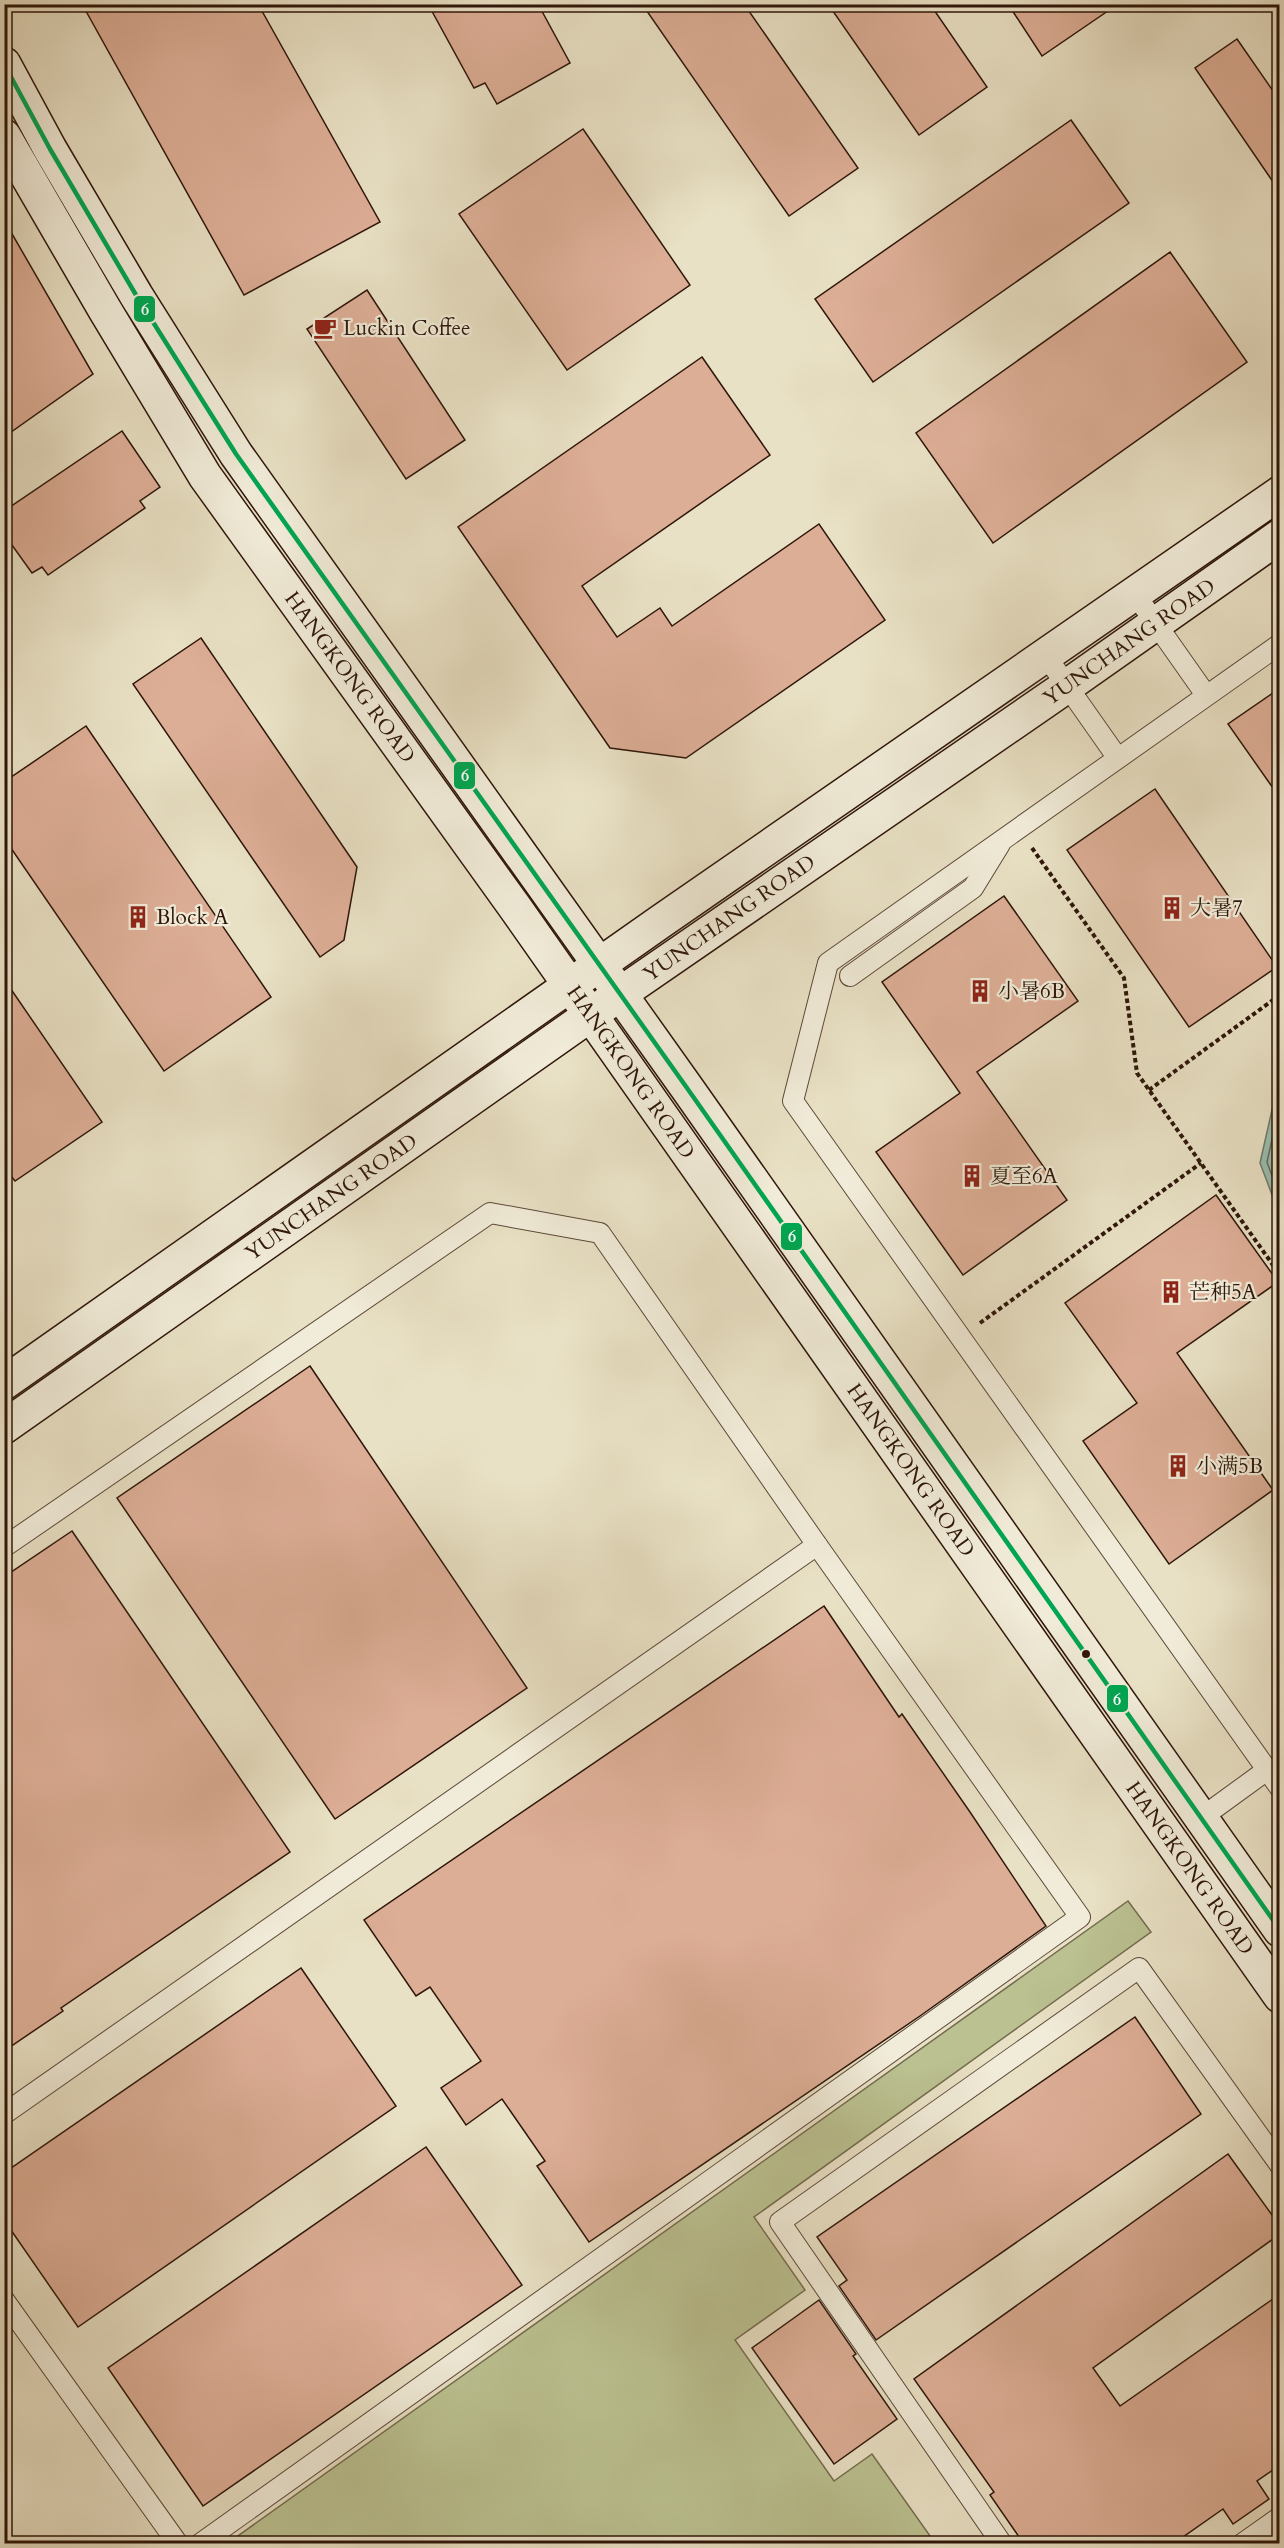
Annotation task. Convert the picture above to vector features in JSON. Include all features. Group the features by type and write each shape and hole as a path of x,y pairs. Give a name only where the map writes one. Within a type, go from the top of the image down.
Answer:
{"street":[{"name":"HANGKONG ROAD","path":"4,64 50,149 136,295 236,454 1201,1818 1277,1922"},
{"name":"HANGKONG ROAD","path":"4,136 205,476 570,985 1280,1996"},
{"name":"YUNCHANG ROAD","path":"4,1383 570,985 1280,493"},
{"name":"YUNCHANG ROAD","path":"4,1427 620,994 1280,536"}],"lane":[{"path":"1135,594 1206,695"},
{"path":"1280,644 828,963 793,1101 1280,1788"},
{"path":"1046,656 1117,757"},
{"path":"850,976 973,888 1011,832"},
{"path":"4,1547 490,1213 600,1233 1080,1917 200,2544"},
{"path":"4,2114 817,1545"},
{"path":"1201,1818 1267,1770"},
{"path":"1002,2544 780,2222 1139,1968 1280,2165"},
{"path":"4,2300 178,2544"},
{"path":"1242,2544 1280,2517"}],"path":[{"path":"1011,832 1124,978 1137,1072 1280,1275"},
{"path":"1149,1090 1280,995"},
{"path":"961,1337 1201,1163"}],"shaded area":[{"path":"1128,1901 1151,1932 754,2217 805,2290 735,2340 834,2481 872,2454 935,2543 228,2543"}],"water":[{"path":"1279,1079 1279,1213 1260,1163"}],"building":[{"path":"82,4 258,4 380,222 244,295"},
{"path":"428,4 538,4 570,63 497,104 485,83 474,88"},
{"path":"642,4 744,4 858,168 789,216"},
{"path":"828,4 930,4 987,87 919,135"},
{"path":"1008,4 1118,4 1042,56"},
{"path":"1237,39 1280,101 1280,192 1195,68"},
{"path":"1071,120 1129,203 873,382 815,299"},
{"path":"583,129 690,285 567,370 459,214"},
{"path":"4,220 93,374 4,437"},
{"path":"1170,252 1247,362 993,543 916,433"},
{"path":"367,290 465,440 406,479 307,329"},
{"path":"702,357 770,455 582,586 617,637 660,608 672,626 819,524 885,620 686,758 610,748 458,527"},
{"path":"122,431 160,487 140,501 145,508 48,575 42,567 32,573 4,534 4,511"},
{"path":"201,638 357,867 344,940 320,957 133,684"},
{"path":"1280,688 1280,798 1228,724"},
{"name":"Block A","path":"86,726 271,997 164,1071 4,838 4,782"},
{"name":"大暑7","path":"1155,789 1277,967 1189,1027 1067,850"},
{"path":"1004,896 1078,1001 977,1072 1067,1200 963,1275 876,1152 960,1093 882,982"},
{"path":"4,979 102,1122 15,1181 4,1167"},
{"path":"1216,1195 1278,1282 1177,1353 1273,1490 1169,1564 1083,1441 1137,1403 1065,1303"},
{"path":"310,1366 527,1688 335,1819 117,1498"},
{"path":"72,1531 290,1852 61,2008 63,2011 4,2051 4,1577"},
{"path":"824,1606 899,1717 902,1714 970,1812 1046,1926 920,2016 589,2242 537,2166 545,2161 502,2099 466,2125 441,2088 481,2061 430,1987 416,1996 364,1920"},
{"path":"301,1968 396,2106 78,2327 4,2220 4,2173"},
{"path":"1135,2017 1201,2114 876,2340 839,2286 847,2280 817,2237"},
{"path":"426,2147 522,2285 203,2506 108,2368"},
{"path":"1228,2154 1280,2226 1280,2234 1093,2368 1120,2406 1280,2294 1280,2465 1257,2481 1269,2499 1233,2524 1223,2509 1173,2544 1024,2544 990,2495 994,2492 914,2379"},
{"path":"819,2300 856,2354 853,2356 897,2419 834,2464 752,2348"}],"transit line":[{"name":"6","path":"4,64 50,149 136,295 236,454 687,1088 1280,1930"}],"place":[{"name":"Luckin Coffee","path":"325,328"},
{"name":"大暑7","path":"1172,908"},
{"name":"Block A","path":"138,917"},
{"name":"小暑6B","path":"980,991"},
{"name":"夏至6A","path":"972,1176"},
{"name":"芒种5A","path":"1171,1292"},
{"name":"小满5B","path":"1178,1466"}]}
